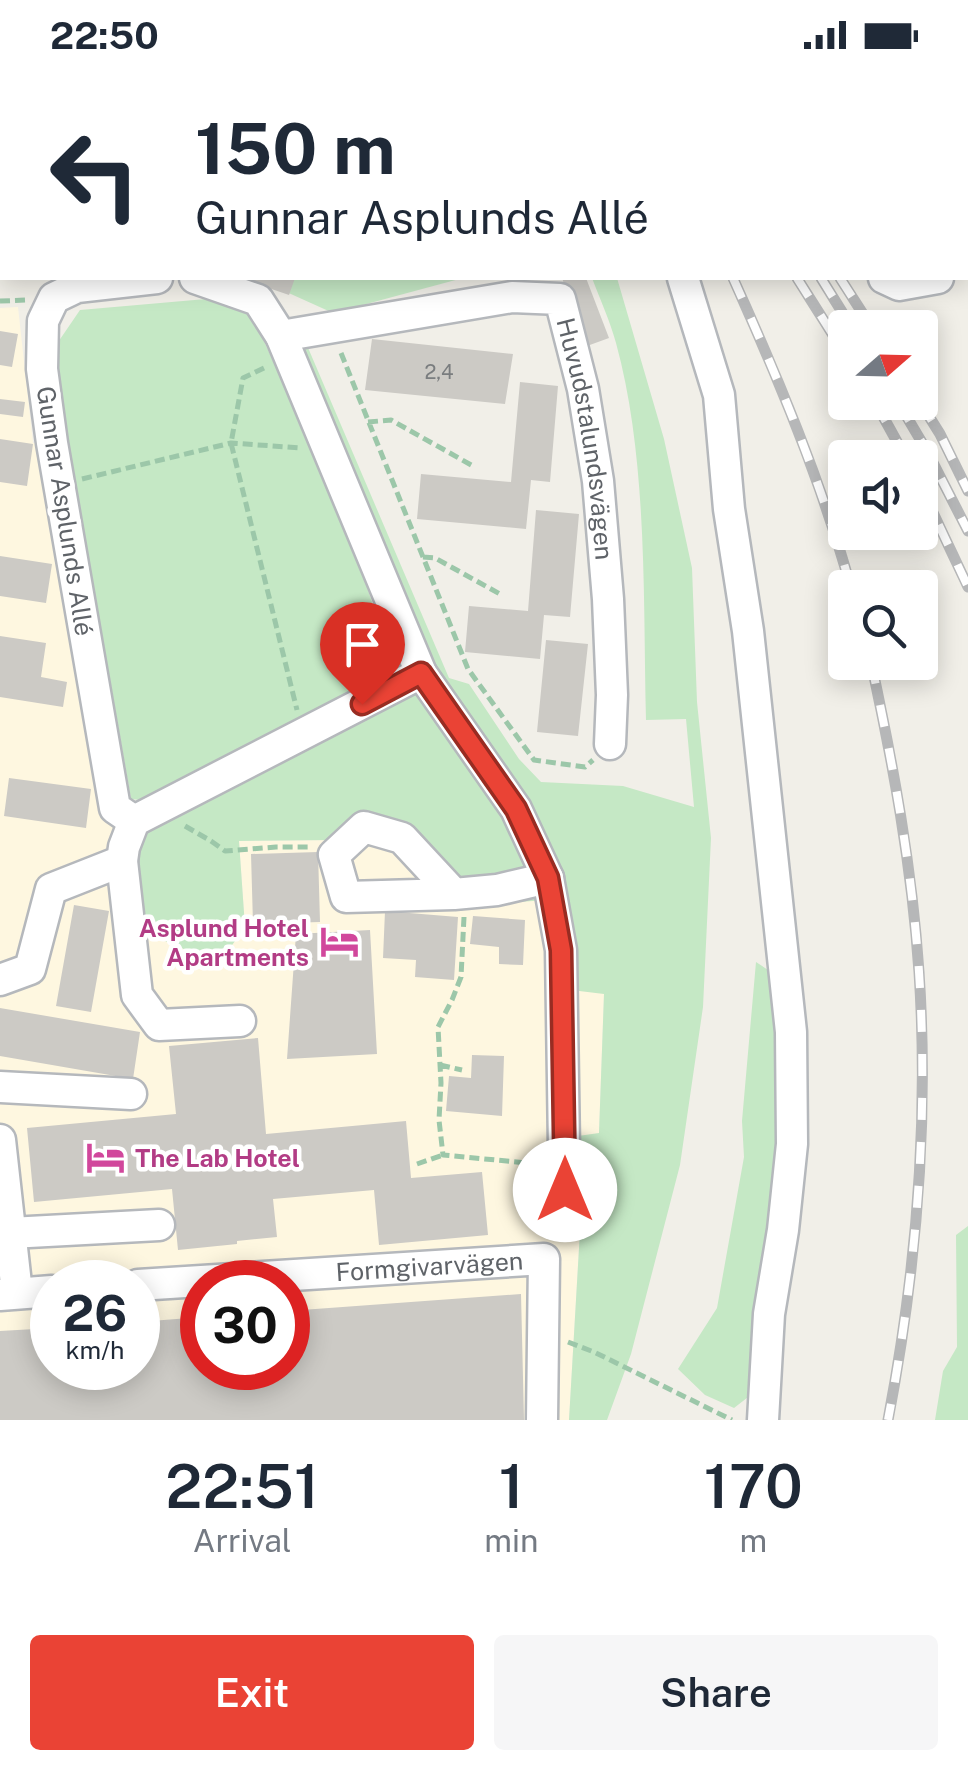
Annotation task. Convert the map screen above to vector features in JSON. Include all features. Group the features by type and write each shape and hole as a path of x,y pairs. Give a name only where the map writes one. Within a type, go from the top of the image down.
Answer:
{"street":[{"name":"Gunnar Asplunds Allé","path":"140,280 77,287 54,298 43,321 42,369 115,808 145,815"},
{"path":"200,280 258,300 286,348 421,673 516,809 548,878 561,950 565,1214"},
{"path":"684,280 719,395 791,1032 792,1144 784,1230 769,1314 764,1420"},
{"path":"888,280 899,285 927,280"},
{"name":"Huvudstalundsvägen","path":"286,348 331,327 512,296 560,298 583,389 598,481 609,618 610,744"},
{"path":"240,1021 160,1025 137,995 122,862 124,847 145,815 421,673"},
{"path":"0,980 30,970 51,890 122,862"},
{"path":"459,902 548,878"},
{"path":"0,1087 132,1094"},
{"path":"0,1140 10,1233 8,1294"},
{"path":"10,1233 159,1225"},
{"name":"Formgivarvägen","path":"160,1285 544,1259 542,1420"}],"path":[{"path":"331,327 468,669 534,760 585,766 610,744"},
{"path":"286,348 244,378 231,443 303,735"},
{"path":"368,422 391,420 473,466"},
{"path":"59,484 231,443 329,450"},
{"path":"423,556 435,558 500,594"},
{"path":"145,815 212,840 225,851 276,847"},
{"path":"443,1156 438,1027 461,976 459,902"},
{"path":"440,1065 462,1070"},
{"path":"417,1164 443,1156 565,1167"},
{"path":"565,1341 732,1420"}],"shaded area":[{"path":"18,307 33,443 68,441 130,799 147,829 245,927 239,841 335,840 348,826 561,899 571,989 604,993 599,1134 578,1136 580,1231 569,1420 0,1420 0,308"}],"green space":[{"path":"280,280 456,280 333,313 282,290"},
{"path":"593,280 618,280 664,439 692,568 697,702 711,838 703,1007 680,1165 631,1354 607,1420 569,1420 580,1231 578,1136 599,1133 604,994 571,990 561,899 475,905 406,830 335,840 239,841 245,927 230,948 207,959 165,941 142,914 125,873 147,829 435,683 294,349 306,343 449,678 469,684 519,759 541,782 623,786 694,807 686,719 646,720 639,482 626,388 608,318"},
{"path":"206,299 251,312 343,517 396,672 152,801 131,799 52,351 80,310"},
{"path":"756,962 777,976 782,1104 752,1394 734,1408 705,1395 678,1369 717,1308 744,1157 742,1121"},
{"path":"968,1226 968,1420 935,1420 943,1371 957,1347 956,1235"}],"building":[{"path":"245,280 294,280 289,295"},
{"path":"563,280 587,280 609,338 587,346"},
{"path":"0,331 18,334 12,367 0,365"},
{"path":"372,339 513,354 505,404 365,390"},
{"path":"520,382 558,386 550,482 531,480 526,529 417,519 421,474 511,482"},
{"path":"0,399 25,402 23,417 0,414"},
{"path":"0,439 33,444 27,486 0,482"},
{"path":"536,510 579,514 570,617 544,615 540,659 465,652 469,606 528,611"},
{"path":"0,556 52,564 46,603 0,596"},
{"path":"0,636 46,643 41,677 67,682 63,707 0,697"},
{"path":"546,640 588,644 578,736 537,732"},
{"path":"9,778 91,789 86,828 4,816"},
{"path":"318,852 320,922 253,924 251,854"},
{"path":"74,905 109,911 91,1012 56,1006"},
{"path":"385,911 458,917 454,980 415,977 416,960 383,958"},
{"path":"473,916 525,920 523,965 499,964 499,947 470,944"},
{"path":"370,930 377,1054 287,1059 296,934"},
{"path":"0,1008 140,1032 133,1079 0,1056"},
{"path":"258,1038 266,1134 406,1121 411,1178 482,1172 488,1235 379,1245 374,1190 273,1199 277,1237 178,1250 172,1189 34,1202 27,1128 176,1114 169,1046"},
{"path":"472,1055 504,1056 502,1116 446,1111 449,1076 471,1078"},
{"path":"521,1294 524,1420 0,1420 0,1331 30,1329 30,1390 160,1390 160,1320 180,1319 180,1390 310,1390 310,1309"}],"railway":[{"path":"734,280 798,430 845,570"},
{"path":"798,280 828,327"},
{"path":"822,280 841,310"},
{"path":"841,280 860,310"},
{"path":"885,420 896,440"},
{"path":"909,420 968,531"},
{"path":"931,420 968,491"},
{"path":"938,523 968,587"},
{"path":"875,680 907,855 922,1028 918,1197 906,1309 888,1420"}],"place":[{"name":"Asplund Hotel Apartments","path":"339,942"},
{"name":"The Lab Hotel","path":"105,1158"}],"route":[{"path":"362,704 421,673 516,809 548,878 561,950 565,1190"}]}
